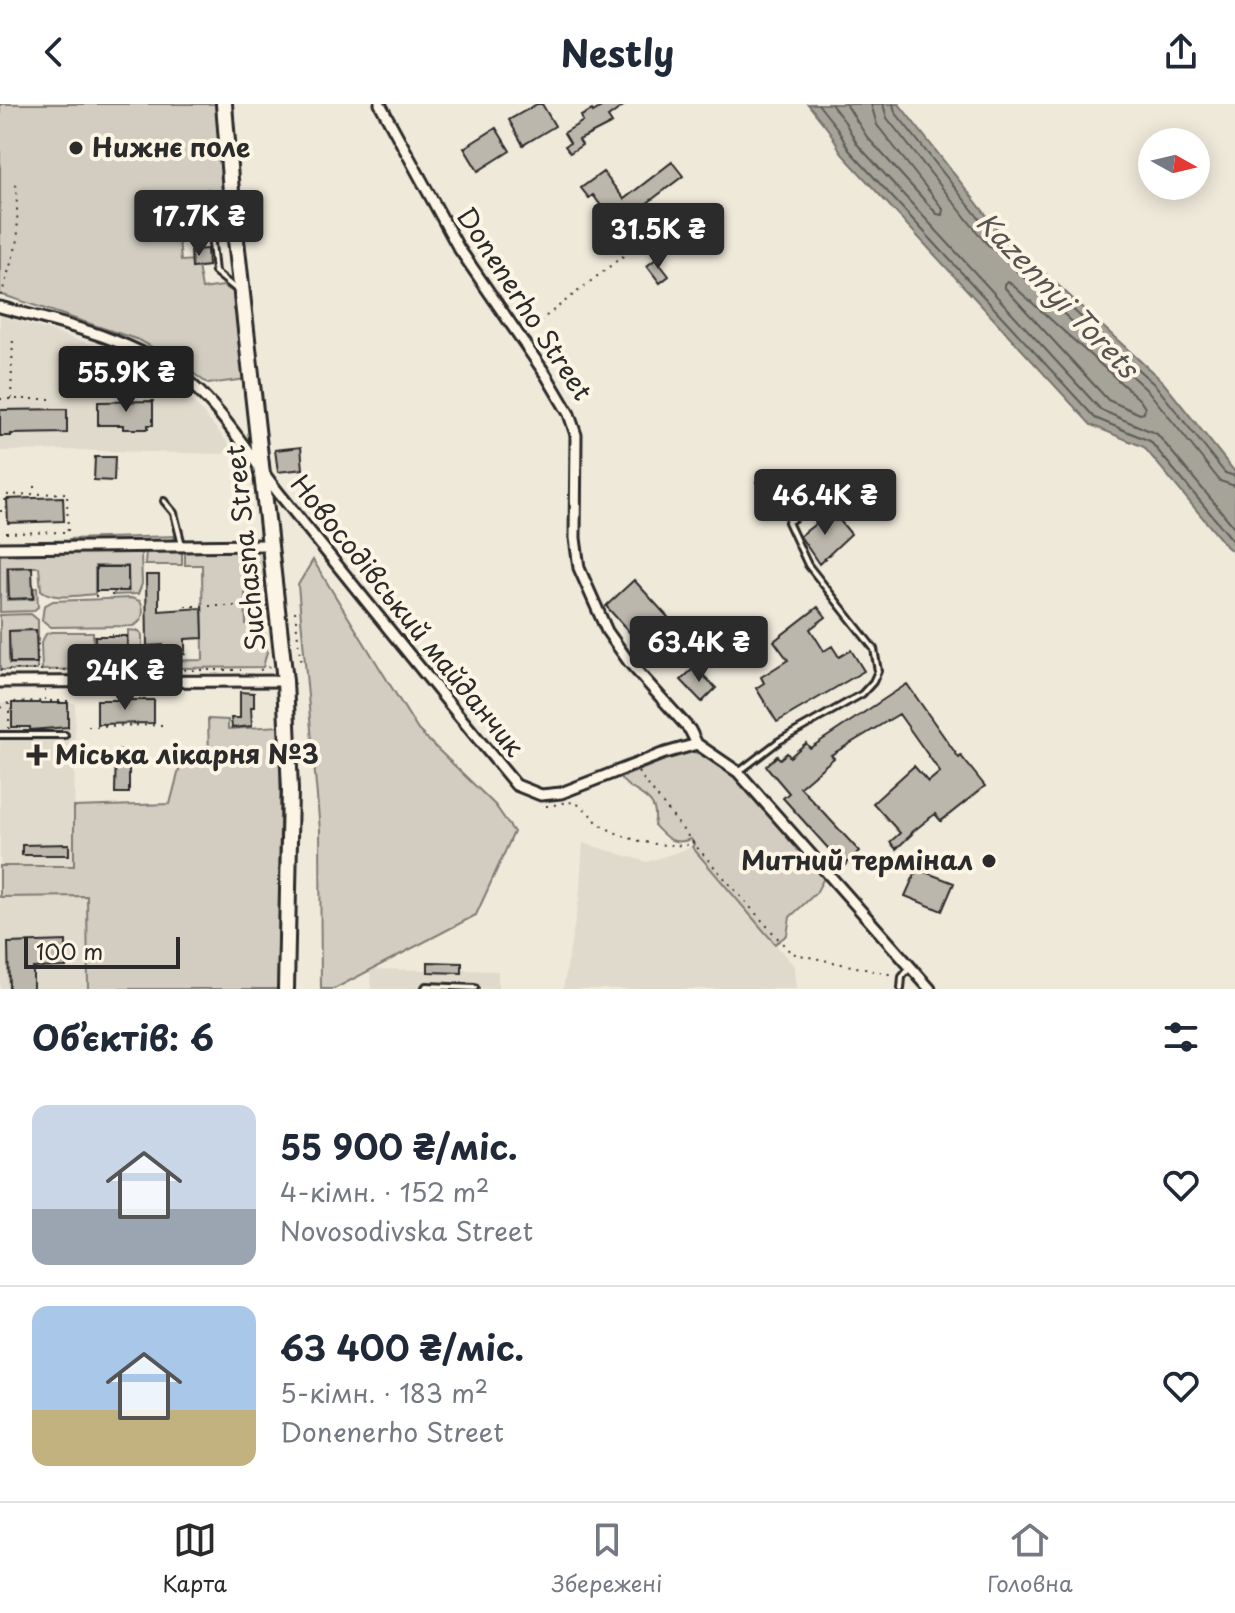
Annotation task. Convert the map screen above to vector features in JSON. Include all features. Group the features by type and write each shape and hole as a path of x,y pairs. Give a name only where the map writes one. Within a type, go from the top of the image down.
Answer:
{"main road":[{"name":"Suchasna Street","path":"224,104 241,293 285,681 290,790 286,989"}],"street":[{"name":"Donenerho Street","path":"380,104 458,247 557,391 574,424 575,538 579,568 607,631 629,662 684,723 697,744"},
{"name":"Новосодівський майданчик","path":"0,307 109,337 150,356 184,378 209,404 516,785 541,795 561,793 697,744"},
{"path":"0,548 269,545"},
{"path":"0,682 285,681"},
{"path":"697,744 738,772 930,989"}],"lane":[{"path":"232,204 210,224 215,272 241,293"},
{"path":"164,501 174,513 184,546"},
{"path":"738,772 779,741 862,694 878,671 874,649 808,565 788,522 813,505"},
{"path":"0,735 65,735"},
{"path":"901,989 902,977 911,967"},
{"path":"424,989 426,986 475,988"}],"path":[{"path":"0,301 18,240 16,179"},
{"path":"518,337 655,231"},
{"path":"11,399 13,337"},
{"path":"0,399 50,399"},
{"path":"35,486 35,494"},
{"path":"0,511 6,511 5,495 67,493 68,547"},
{"path":"6,533 68,532"},
{"path":"23,599 34,599 33,585 39,585"},
{"path":"96,591 96,597"},
{"path":"112,591 112,596"},
{"path":"185,606 249,606 255,618 267,617"},
{"path":"295,611 301,666"},
{"path":"95,629 95,670"},
{"path":"112,629 112,636"},
{"path":"38,646 38,670"},
{"path":"258,671 271,668"},
{"path":"0,670 243,670"},
{"path":"45,689 45,701"},
{"path":"0,708 9,702 73,701"},
{"path":"9,702 9,735"},
{"path":"88,726 164,725"},
{"path":"632,765 694,844 791,953 902,977"},
{"path":"541,804 577,804 601,825 648,844 675,847 694,844"}],"shaded area":[{"path":"0,104 215,104 226,196 222,198 208,189 179,239 181,261 197,260 202,289 223,286 233,292 234,310 241,319 247,379 208,384 174,359 139,340 0,294"},
{"path":"0,315 132,357 181,387 230,445 223,454 0,451"},
{"path":"176,536 173,540 70,543 69,539"},
{"path":"146,549 182,550 182,565 145,565"},
{"path":"261,549 267,587 245,590 246,624 258,623 258,631 264,631 267,652 263,667 96,669 96,662 128,661 128,630 139,631 142,635 142,661 203,660 202,565 185,565 185,550"},
{"path":"137,550 141,553 142,584 138,594 114,595 114,591 129,591 128,566 95,566 95,594 66,596 41,590 39,567 7,567 7,600 34,599 34,588 37,588 38,607 33,611 0,612 0,552"},
{"path":"313,560 418,730 495,805 514,832 476,915 334,989 321,989 320,830 298,585"},
{"path":"131,598 140,601 143,608 141,618 133,626 51,627 42,620 44,606 53,601"},
{"path":"31,614 38,620 38,642 36,630 9,631 9,664 37,664 37,670 0,670 0,615"},
{"path":"51,632 93,632 93,669 42,670 41,643"},
{"name":"Міська лікарня №3","path":"0,703 75,703 74,866 0,865"},
{"path":"208,719 228,720 228,729 281,726 278,989 88,989 87,896 0,897 0,866 74,866 74,807 170,804 181,762 209,758"},
{"path":"694,752 716,759 735,776 824,878 816,893 790,917 787,935 775,944 692,847 691,839 675,841 662,834 654,825 655,815 650,801 620,778 682,753"},
{"path":"583,843 647,862 692,847 794,966 796,989 563,989 579,899"},
{"path":"87,896 88,989 0,989 0,897"},
{"path":"428,962 462,963 462,970 498,971 498,989 371,989 370,969 428,970"}],"water":[{"name":"Kazennyi Torets","path":"808,104 899,104 999,231 1162,381 1235,472 1235,553 1144,447 1091,425 842,154 830,132"}],"building":[{"path":"542,104 555,126 523,145 509,120"},
{"path":"606,104 626,104 608,117 612,123 579,140 582,145 570,153 565,146 570,143 564,133 583,121 581,116"},
{"path":"496,128 510,151 478,171 464,148"},
{"path":"672,162 683,176 642,207 644,210 619,230 593,195 589,198 581,188 603,172 624,199"},
{"path":"207,249 208,266 192,268 191,250"},
{"path":"656,259 669,276 660,283 647,266"},
{"path":"153,401 153,425 148,425 148,429 98,425 98,402"},
{"path":"67,409 67,433 0,436 0,410"},
{"path":"301,447 303,469 278,472 275,450"},
{"path":"95,457 115,457 114,481 94,480"},
{"path":"783,470 791,480 768,498 756,482 767,473 772,479"},
{"path":"63,497 64,521 8,523 7,499"},
{"path":"832,511 851,534 819,564 800,536"},
{"path":"32,567 33,598 9,599 8,568"},
{"path":"96,567 128,567 128,591 96,591"},
{"path":"146,575 159,575 159,611 202,608 203,638 185,639 185,654 176,655 176,661 164,661 163,645 147,646"},
{"path":"634,580 686,637 657,663 606,606"},
{"path":"818,607 826,617 810,629 824,651 832,646 839,657 851,650 864,671 777,722 756,688 764,683 761,677 788,660 774,641"},
{"path":"746,621 764,644 752,654 734,630"},
{"path":"36,630 37,663 10,663 9,631"},
{"path":"95,636 127,636 127,661 96,662"},
{"path":"695,667 716,688 702,702 681,680"},
{"path":"907,684 959,758 961,756 985,786 941,821 935,814 896,849 890,842 900,833 873,803 914,766 928,782 940,772 899,714 831,755 834,758 800,787 859,851 844,866 783,798 789,793 766,766 777,756 780,759 787,753 790,757 806,743 810,748"},
{"path":"240,692 254,693 252,726 232,728 231,718 240,718"},
{"path":"97,700 154,700 154,723 97,724"},
{"path":"12,703 68,703 68,727 30,730 30,727 12,727"},
{"path":"116,750 126,750 126,756 129,756 129,793 115,793"},
{"path":"69,844 69,855 22,855 22,845"},
{"path":"917,869 954,883 942,911 905,896"},
{"path":"66,941 66,967 33,968 33,989 9,989 8,943"},
{"path":"428,962 462,963 462,973 428,972"}],"place":[{"name":"Нижнє поле","path":"76,148"},
{"name":"Міська лікарня №3","path":"37,755"},
{"name":"Митний термінал","path":"989,861"}]}
